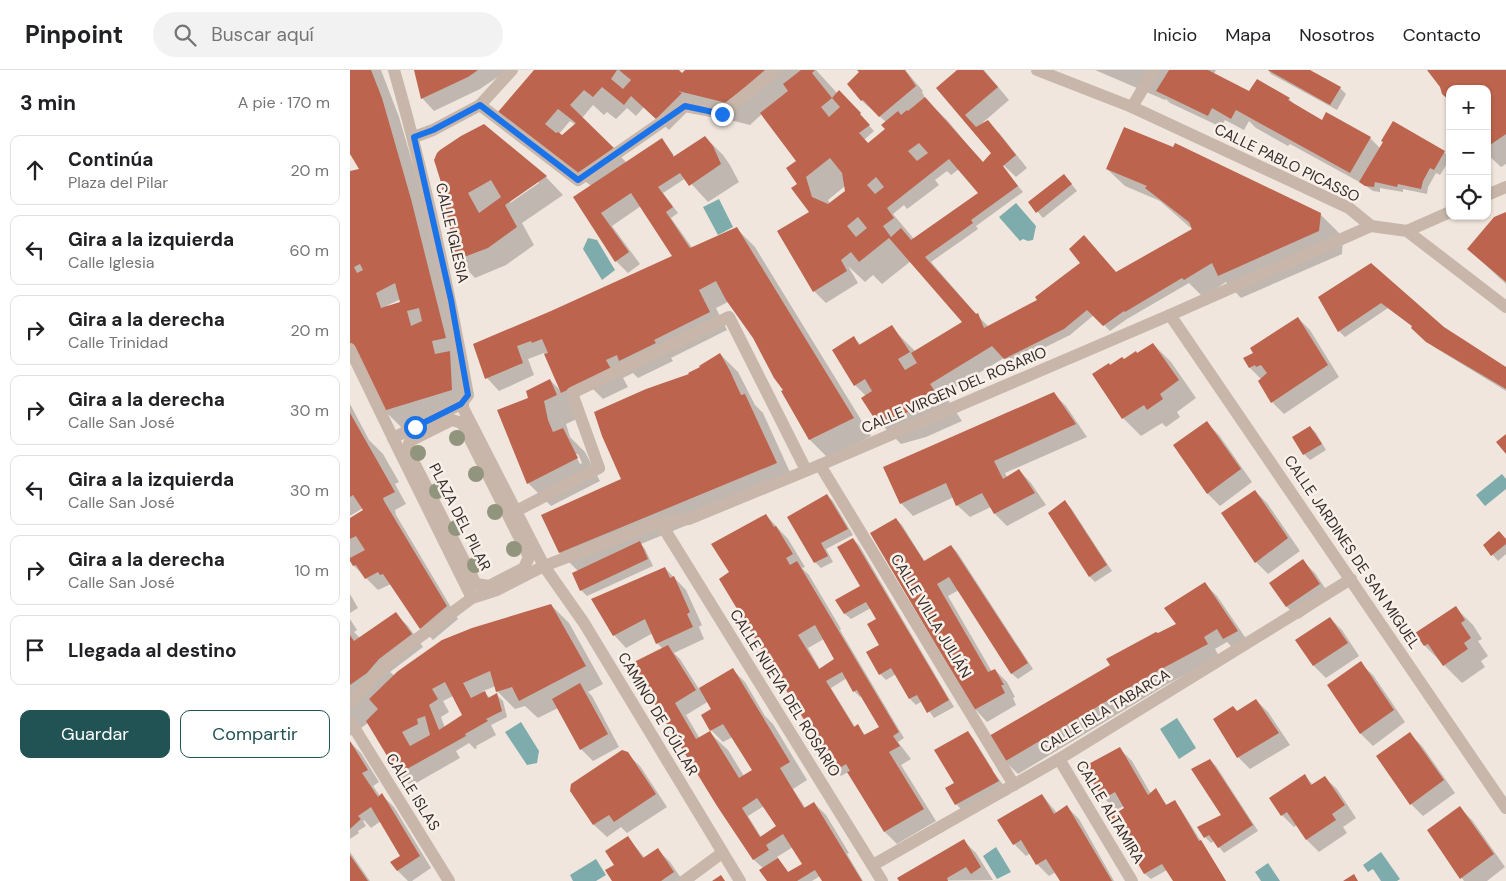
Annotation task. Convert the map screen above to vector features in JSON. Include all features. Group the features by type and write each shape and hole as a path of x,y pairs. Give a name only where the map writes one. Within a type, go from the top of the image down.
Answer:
{"street":[{"name":"CALLE IGLESIA","path":"394,70 414,137 451,300 468,395 461,404"},
{"path":"414,137 433,130 480,105 512,70"},
{"path":"480,105 578,180 685,106 722,114 776,70"},
{"name":"CALLE PABLO PICASSO","path":"1037,70 1132,106 1349,208 1371,226"},
{"path":"1132,106 1154,70"},
{"path":"1491,193 1506,187"},
{"path":"1407,231 1446,214"},
{"path":"1371,226 1407,231 1506,307"},
{"name":"CALLE VIRGEN DEL ROSARIO","path":"472,598 497,590 544,566 660,522 689,519 820,465 1170,315 1371,226"},
{"name":"CALLE JARDINES DE SAN MIGUEL","path":"1170,315 1506,808"},
{"path":"516,511 599,468 572,394 729,317 806,470"},
{"path":"350,349 472,598 394,656 350,703"},
{"path":"393,438 461,404"},
{"name":"CAMINO DE CÚLLAR","path":"461,404 544,566 584,623 740,881"},
{"name":"PLAZA DEL PILAR","path":"452,420 462,423 529,557 524,568 489,586 476,584 407,449 410,441 452,420"},
{"name":"CALLE VILLA JULIÁN","path":"820,465 1014,784"},
{"name":"CALLE NUEVA DEL ROSARIO","path":"660,522 882,881"},
{"name":"CALLE ISLA TABARCA","path":"873,866 1060,759 1351,580"},
{"name":"CALLE ISLAS","path":"350,720 449,881"},
{"name":"CALLE ALTAMIRA","path":"1060,759 1132,881"},
{"path":"684,881 722,853"}],"water":[{"path":"719,199 733,227 718,235 703,207"},
{"path":"1016,203 1036,226 1033,240 1023,239 1020,241 999,217"},
{"path":"588,238 597,240 615,270 602,280 583,249"},
{"path":"1502,474 1506,479 1506,489 1485,506 1476,495"},
{"path":"1177,718 1196,748 1179,759 1160,729"},
{"path":"521,722 539,751 537,763 527,765 505,732"},
{"path":"996,847 1011,872 997,879 983,856"},
{"path":"1381,852 1400,879 1397,881 1381,881 1373,869 1368,872 1363,865"},
{"path":"596,859 606,875 596,881 573,881 570,875"},
{"path":"1268,863 1280,881 1261,881 1255,872"}],"building":[{"path":"350,70 371,70 382,98 411,199 446,338 432,341 435,354 450,351 452,390 383,411 350,344 350,171 359,169 350,154","holes":["360,264 363,270 357,273 354,267","395,283 400,302 381,308 376,293","419,308 422,321 411,326 407,311"]},
{"path":"414,70 478,70 468,77 421,99"},
{"path":"534,70 617,70 611,79 623,89 631,80 619,70 679,70 682,73 685,70 765,70 727,103 678,91 682,93 656,119 631,96 624,105 602,87 593,97 584,90 570,105 617,151 580,176 498,112","holes":["558,109 576,123 562,135 558,132 556,133 545,124"]},
{"path":"801,70 815,70 812,73 832,98 839,90 870,125 859,133 868,143 885,129 881,125 898,111 901,115 925,97 983,162 991,153 936,88 957,70 983,70 998,87 965,115 976,127 988,120 1016,155 1003,166 1018,186 971,220 973,223 925,257 976,314 978,313 984,328 1037,300 1035,297 1080,263 1069,249 1084,235 1116,272 1192,229 1189,222 1145,188 1147,186 1106,169 1124,127 1173,147 1175,143 1321,213 1319,231 1218,276 1212,263 1184,280 1182,278 1124,311 1103,326 1087,310 1064,329 1004,359 992,346 930,384 940,399 878,422 861,398 872,391 865,379 854,386 832,350 854,336 859,345 892,325 910,352 898,359 905,370 917,363 911,353 962,322 889,238 859,262 851,252 841,260 847,271 813,292 777,231 809,212 791,188 797,184 786,168 796,161 760,113 788,91 783,84","holes":["832,98 840,107 829,117 821,107","919,143 928,153 917,161 908,151","830,158 842,173 845,191 828,204 812,197 806,177","949,159 978,193 911,240 901,228 891,237 883,226 894,218 887,208","876,177 884,187 875,194 867,185","858,217 867,228 856,237 847,226"]},
{"path":"857,70 905,70 916,86 879,117 863,100 861,101 847,84 859,72"},
{"path":"1169,70 1208,70 1249,91 1257,79 1290,98 1288,100 1322,120 1326,112 1371,137 1350,173 1236,110 1231,119 1212,108 1208,116 1156,91"},
{"path":"1268,70 1310,70 1341,87 1330,105"},
{"path":"1427,70 1506,70 1506,134 1491,144 1491,85 1446,85 1446,98 1442,94 1440,87"},
{"path":"1393,121 1445,151 1434,170 1430,168 1421,189 1398,184 1397,187 1375,182 1374,187 1365,186 1359,182"},
{"path":"484,124 547,176 505,205 517,227 488,248 456,260 440,179 434,160 440,150","holes":["491,180 501,197 479,213 468,193"]},
{"path":"705,136 713,146 721,164 689,186 680,173 658,187 673,207 666,212 690,248 737,227 854,418 809,440 753,338 726,300 716,281 699,290 710,312 654,340 656,343 619,361 617,355 606,360 611,369 561,393 544,354 548,353 542,339 517,346 523,363 485,379 473,344 672,256 631,193 601,213 629,252 615,262 573,197 662,138 673,157"},
{"path":"1064,174 1072,184 1036,213 1028,202"},
{"path":"1506,212 1506,282 1467,249 1494,217"},
{"path":"1371,263 1444,327 1506,367 1506,389 1426,342 1411,328 1412,326 1381,303 1338,332 1318,297"},
{"path":"1298,317 1328,365 1271,403 1258,381 1267,373 1261,365 1249,368 1243,358 1253,353 1250,348"},
{"path":"1153,343 1179,380 1160,394 1163,399 1147,410 1144,405 1122,419 1092,374 1109,363 1110,365 1122,357 1124,359"},
{"path":"720,353 741,395 745,394 777,463 559,553 541,515 621,479 602,436 594,412 646,389 689,374"},
{"path":"550,379 557,395 544,401 548,420 553,432 563,428 578,458 527,484 497,410 528,398 526,391"},
{"path":"1054,392 1076,424 994,461 1003,479 1019,469 1035,493 994,514 982,493 956,506 946,483 900,504 883,467"},
{"path":"350,413 395,492 383,498 384,501 447,606 420,629 383,574 380,575 378,572 365,579 356,565 353,566 350,561 350,558 365,550 356,536 350,539 350,518 363,510 353,495 350,497"},
{"path":"1207,421 1241,469 1207,494 1173,445"},
{"path":"1310,426 1322,444 1303,455 1292,437"},
{"path":"1506,434 1506,454 1496,442"},
{"path":"1255,490 1288,538 1255,563 1221,513"},
{"path":"827,494 848,529 821,543 828,556 814,563 787,517"},
{"path":"1065,500 1107,565 1089,577 1048,513"},
{"path":"766,514 774,527 776,526 793,554 786,558 790,565 797,561 899,732 893,736 900,746 889,752 924,809 884,832 847,772 850,771 846,764 835,771 719,579 729,572 711,544","holes":["815,625 834,659 819,669 798,635","842,672 853,692 857,690 879,727 864,735 858,724 854,727 826,681"]},
{"path":"896,518 924,561 951,545 1028,663 1011,674 949,577 937,584 988,672 995,669 1004,685 1001,685 1005,693 974,710 870,533"},
{"path":"1499,531 1506,539 1506,544 1491,556 1483,545"},
{"path":"853,538 949,700 927,713 917,695 909,699 891,668 879,675 866,652 879,645 867,624 876,619 866,602 844,614 835,600 860,586 837,547"},
{"path":"640,541 648,559 580,591 572,573"},
{"path":"1303,559 1320,584 1286,607 1269,583"},
{"path":"665,567 670,578 674,576 690,612 687,614 693,627 656,644 645,619 613,636 591,599"},
{"path":"1205,582 1238,631 1223,639 1217,629 1204,637 1208,644 1154,673 1004,762 989,736 1110,665 1106,659 1156,632 1158,633 1176,624 1164,608"},
{"path":"551,604 586,666 519,701 512,687 496,692 490,671 463,683 471,698 485,691 488,698 497,693 502,711 486,719 488,721 465,734 466,736 398,774 366,721 378,709 369,699 398,671 442,640 472,628","holes":["445,682 462,715 439,730 429,705 438,699 432,689","425,716 430,735 410,746 402,732 418,724 417,719"]},
{"path":"1456,606 1465,620 1461,623 1471,638 1464,643 1468,649 1443,666 1428,644 1424,646 1415,633"},
{"path":"396,612 412,634 379,659 367,673 350,685 350,635 354,641"},
{"path":"1330,617 1348,643 1313,666 1295,640"},
{"path":"668,645 696,690 675,703 696,739 710,731 701,715 711,709 699,688 733,668 790,762 780,768 804,808 814,802 862,881 822,881 815,870 797,881 767,881 759,870 778,858 788,872 802,864 783,834 766,845 769,850 753,860 717,806 630,664","holes":["723,724 752,770 739,778 710,731","757,798 776,826 760,837 742,808"]},
{"path":"1361,661 1394,710 1360,734 1327,685"},
{"path":"580,683 608,734 580,750 552,699"},
{"path":"1256,699 1279,733 1237,758 1213,719 1233,706 1237,711"},
{"path":"968,731 999,781 955,805 945,788 954,783 934,750"},
{"path":"1410,732 1444,780 1410,805 1376,756"},
{"path":"350,741 368,770 362,773 378,797 382,793 420,856 397,871 390,862 400,856 371,807 358,816 361,819 350,829"},
{"path":"1120,747 1148,795 1156,788 1166,805 1175,800 1199,841 1201,840 1226,881 1173,881 1162,864 1144,874 1110,817 1124,808 1115,792 1103,799 1083,767"},
{"path":"622,750 628,752 656,794 614,822 609,815 593,825 570,791 571,784"},
{"path":"1210,759 1253,825 1218,848 1209,835 1204,838 1197,827 1221,815 1191,769"},
{"path":"1305,774 1311,785 1325,776 1345,805 1332,814 1336,820 1306,840 1287,812 1281,816 1269,798"},
{"path":"1042,794 1054,814 1067,805 1112,881 1060,881 1046,859 1036,865 1021,840 1013,845 997,820"},
{"path":"1460,806 1494,854 1460,879 1427,830"},
{"path":"628,836 643,858 658,848 674,872 661,881 612,881 605,870 614,865 605,851"},
{"path":"964,839 981,867 971,874 966,867 947,878 948,881 899,881 897,878"},
{"path":"350,855 368,881 350,881"},
{"path":"1354,874 1358,881 1343,881"},
{"path":"721,875 725,881 712,881"}],"route":[{"path":"415,427 461,404 468,395 451,300 414,137 433,130 480,105 578,180 685,106 722,114"}]}
